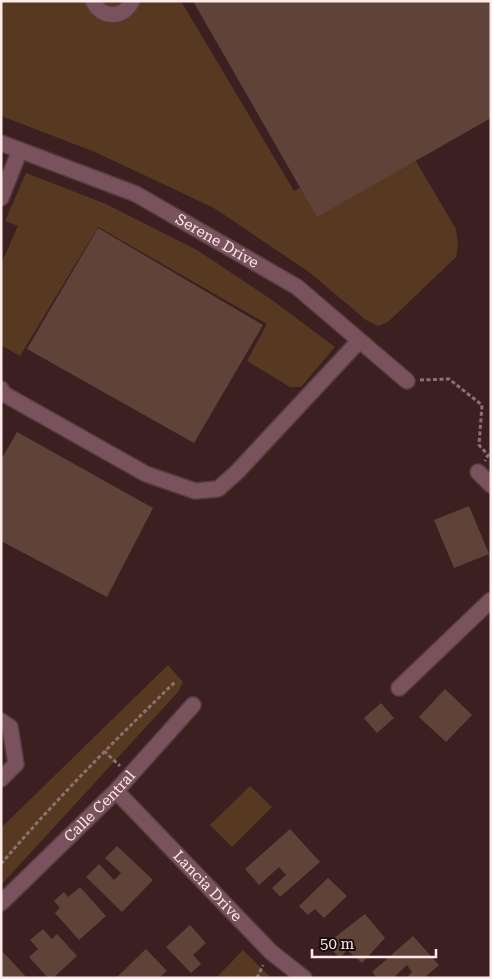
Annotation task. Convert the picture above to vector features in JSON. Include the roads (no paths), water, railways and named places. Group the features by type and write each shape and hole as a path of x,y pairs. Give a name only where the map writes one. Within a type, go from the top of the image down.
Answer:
{"street":[{"path":"93,1 98,10 112,16 127,10 132,1"},
{"name":"Serene Drive","path":"1,142 136,194 297,287 407,381"},
{"path":"1,198 20,150"},
{"path":"1,389 4,394 146,474 195,491 218,489 237,472 359,341"},
{"path":"478,472 491,485"},
{"path":"398,688 491,600"},
{"name":"Calle Central","path":"1,904 116,791 193,705"},
{"path":"1,721 10,727 16,764 1,778"},
{"name":"Lancia Drive","path":"116,791 271,952 304,978"}]}
